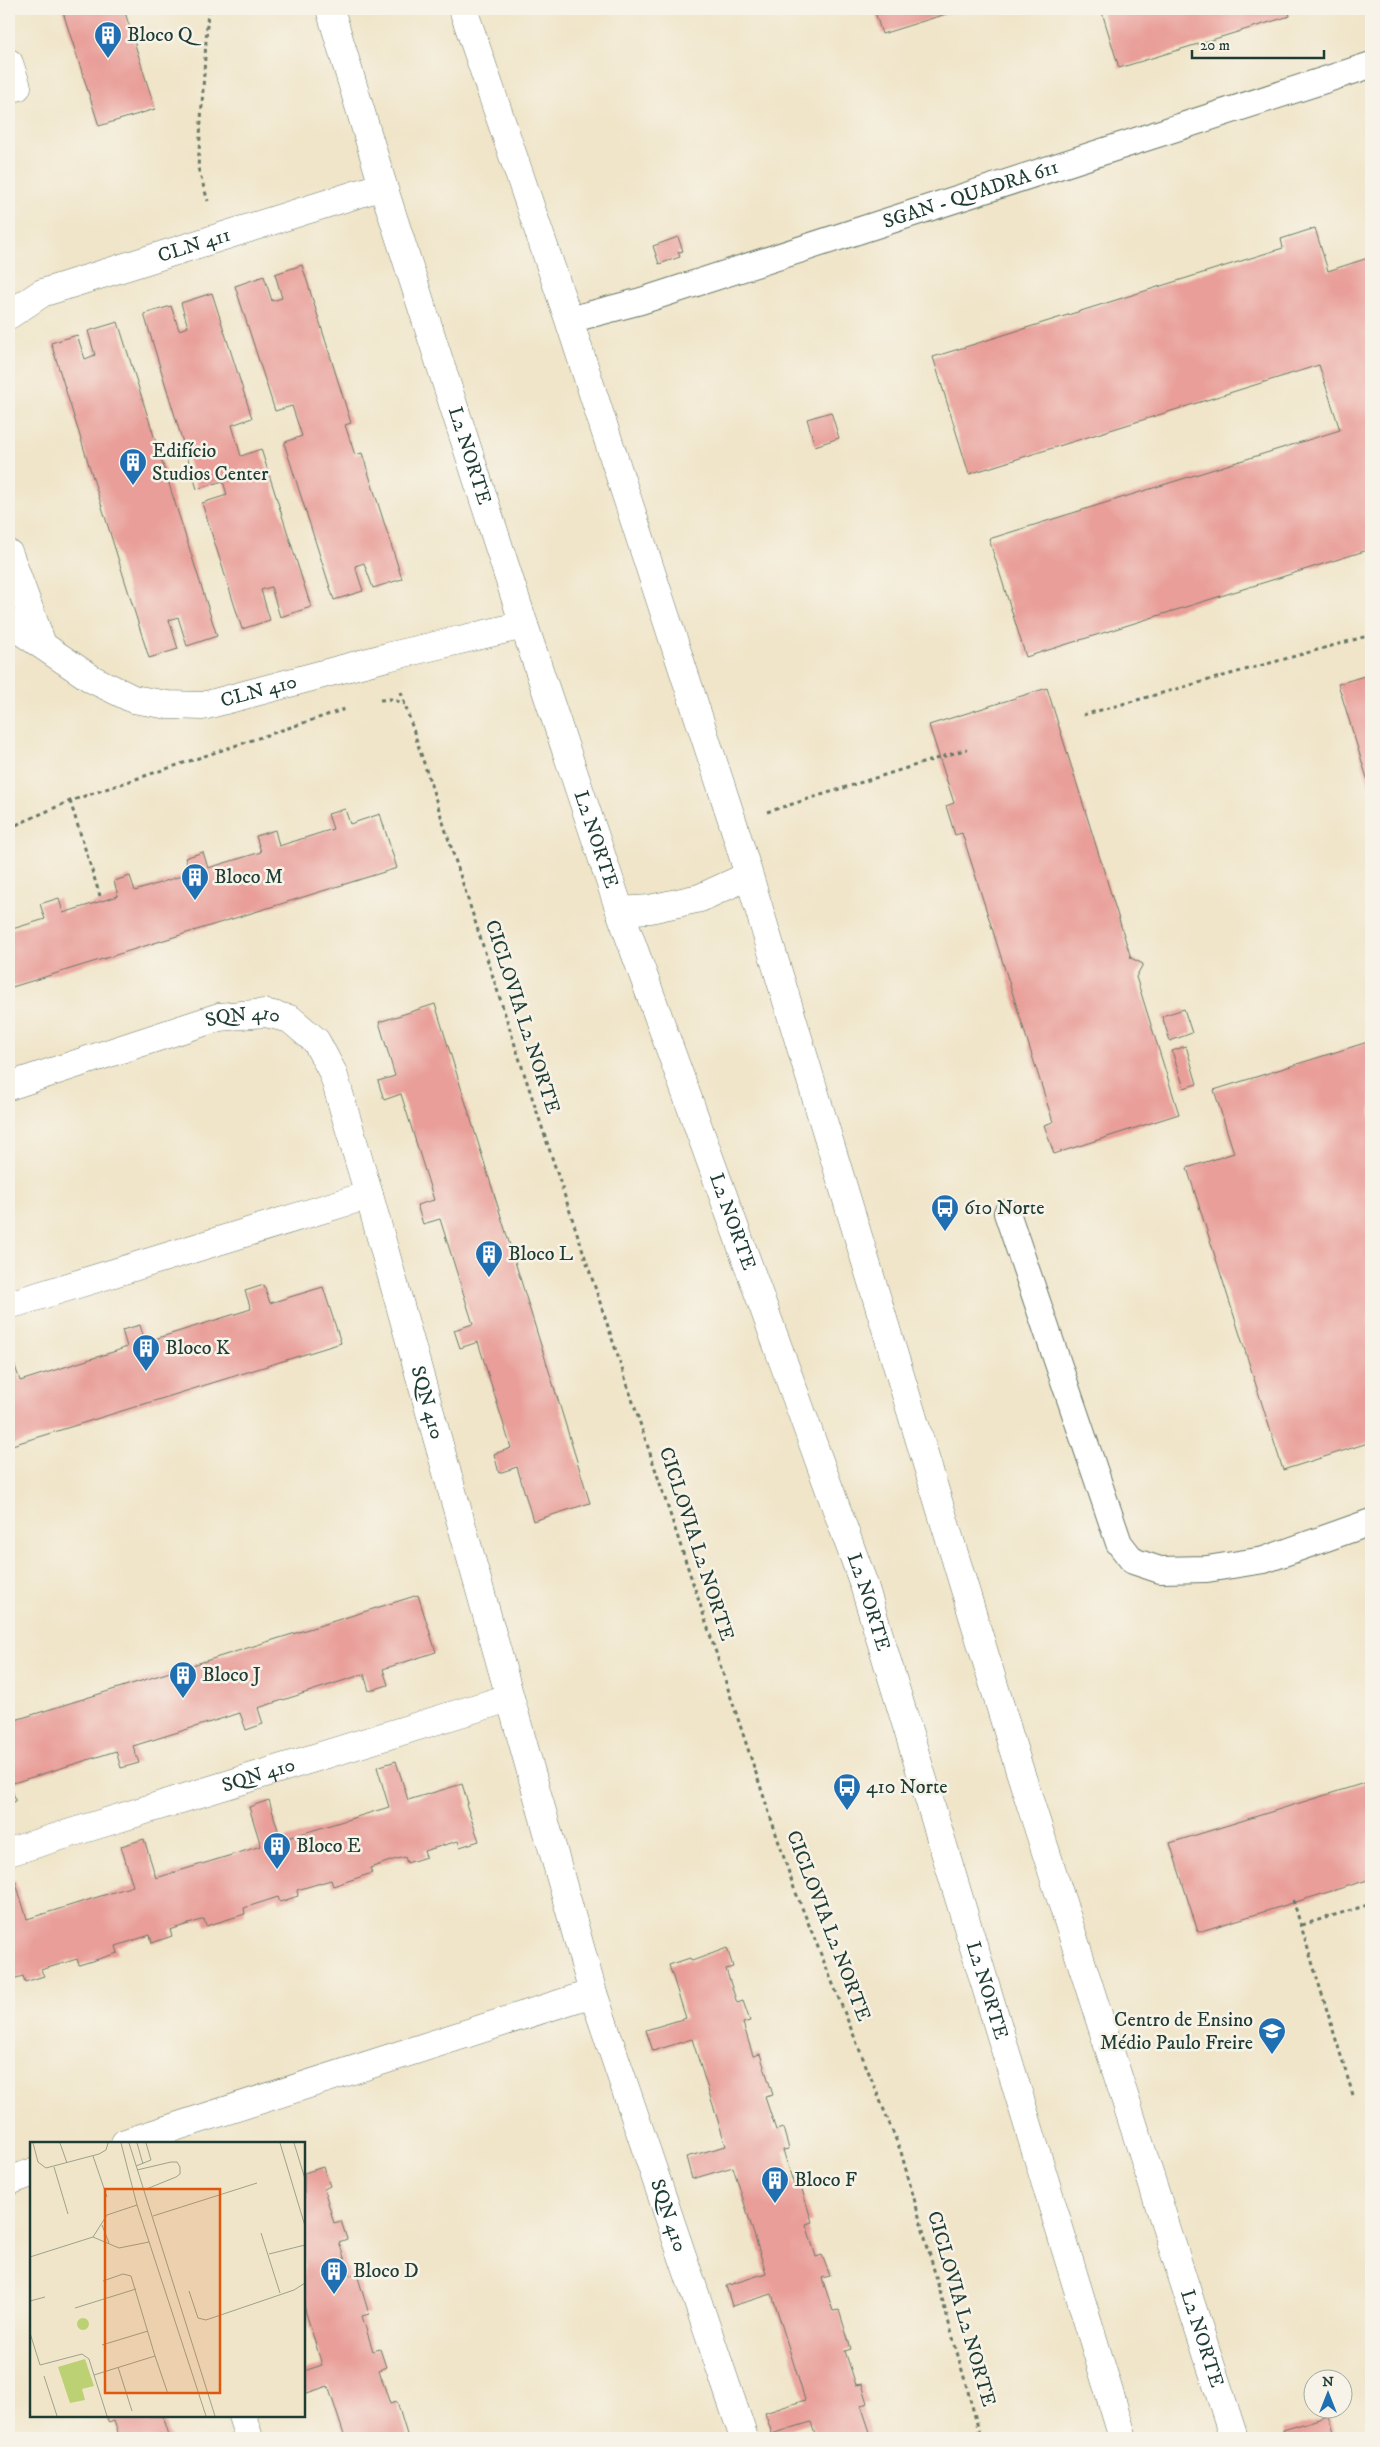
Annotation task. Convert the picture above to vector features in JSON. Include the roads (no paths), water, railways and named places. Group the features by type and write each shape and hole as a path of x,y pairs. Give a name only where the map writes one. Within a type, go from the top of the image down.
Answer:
{"main road":[{"name":"L2 NORTE","path":"330,9 383,186 524,625 620,911 864,1582 1123,2438"},
{"name":"L2 NORTE","path":"463,9 570,320 733,823 1015,1756 1234,2438"},
{"name":"CLN 411","path":"9,315 42,292 383,186"},
{"path":"9,554 42,644"},
{"name":"CLN 410","path":"9,623 92,679 133,699 168,705 203,706 387,657 524,625"},
{"path":"620,911 650,908 700,898 748,876"},
{"name":"SQN 410","path":"9,1086 219,1017 265,1013 290,1019 316,1041 333,1074 369,1195 509,1698 594,1993 744,2438"},
{"path":"9,1305 369,1195"},
{"name":"SQN 410","path":"9,1852 509,1698"},
{"path":"132,2142 155,2139 594,1993"},
{"path":"9,2181 30,2173"},
{"path":"242,2417 249,2438"}],"lane":[{"name":"SGAN - QUADRA 611","path":"570,320 650,298 1371,65"},
{"path":"1007,1213 1119,1544 1133,1561 1160,1570 1216,1568 1264,1560 1371,1522"}],"place":[{"name":"Bloco Q","path":"108,59"},
{"name":"Edifício Studios Center","path":"133,486"},
{"name":"Bloco M","path":"195,901"},
{"name":"610 Norte","path":"945,1232"},
{"name":"Bloco L","path":"489,1278"},
{"name":"Bloco K","path":"146,1372"},
{"name":"Bloco J","path":"183,1699"},
{"name":"410 Norte","path":"847,1811"},
{"name":"Bloco E","path":"277,1870"},
{"name":"Centro de Ensino Médio Paulo Freire","path":"1272,2055"},
{"name":"Bloco F","path":"775,2204"},
{"name":"Bloco D","path":"334,2295"}]}
